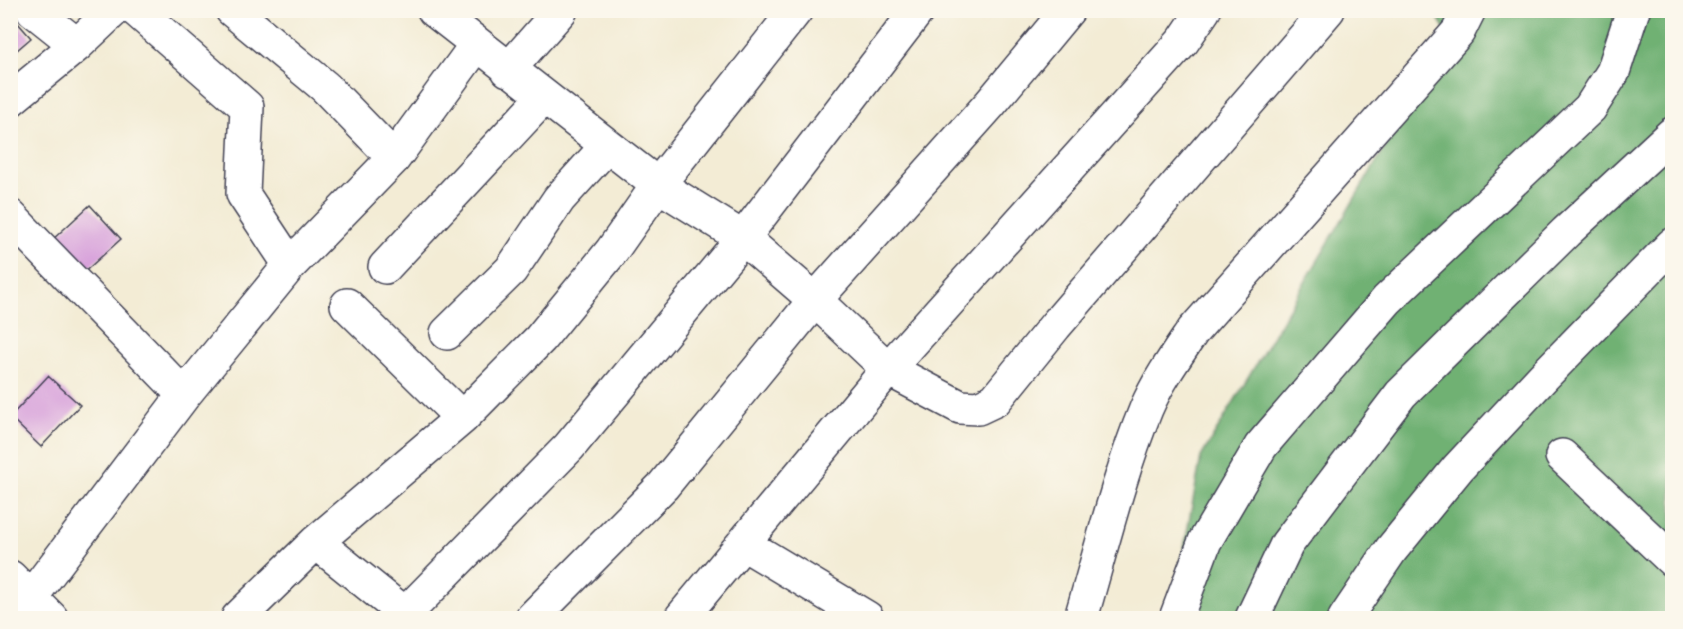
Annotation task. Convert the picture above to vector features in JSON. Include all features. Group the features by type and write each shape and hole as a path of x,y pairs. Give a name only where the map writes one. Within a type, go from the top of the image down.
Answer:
{"street":[{"path":"33,10 77,45"},
{"path":"10,100 77,45 114,10"},
{"path":"136,10 247,107 243,194 290,265"},
{"path":"232,10 325,87 394,158"},
{"path":"434,10 658,185 743,238 815,300 888,369 960,407 978,408 995,400 1055,326 1328,10"},
{"path":"508,70 561,10"},
{"path":"238,618 316,542 462,418 540,339 611,252 658,185 796,10"},
{"path":"316,542 408,616 569,447 743,238 918,10"},
{"path":"532,618 663,486 815,300 990,104 1068,10"},
{"path":"681,618 888,369 1161,66 1183,41 1204,10"},
{"path":"1081,618 1128,460 1146,409 1165,371 1193,331 1458,32 1468,10"},
{"path":"1176,618 1205,541 1261,446 1387,300 1590,108 1613,72 1633,10"},
{"path":"26,603 184,395 290,265 394,158 477,44"},
{"path":"385,267 544,97"},
{"path":"1252,618 1287,543 1401,394 1566,232 1672,134"},
{"path":"447,333 511,270 559,199 607,146"},
{"path":"10,216 184,395"},
{"path":"1345,618 1391,550 1458,468 1672,245"},
{"path":"347,305 462,418"},
{"path":"1562,456 1672,560"},
{"path":"744,544 867,618"}],"green space":[{"path":"1434,11 1672,11 1672,618 1171,618 1201,457 1450,38"}],"building":[{"path":"10,14 31,38 10,56"},
{"path":"90,205 121,239 81,275 51,241"},
{"path":"48,376 80,405 41,447 10,417"}]}
